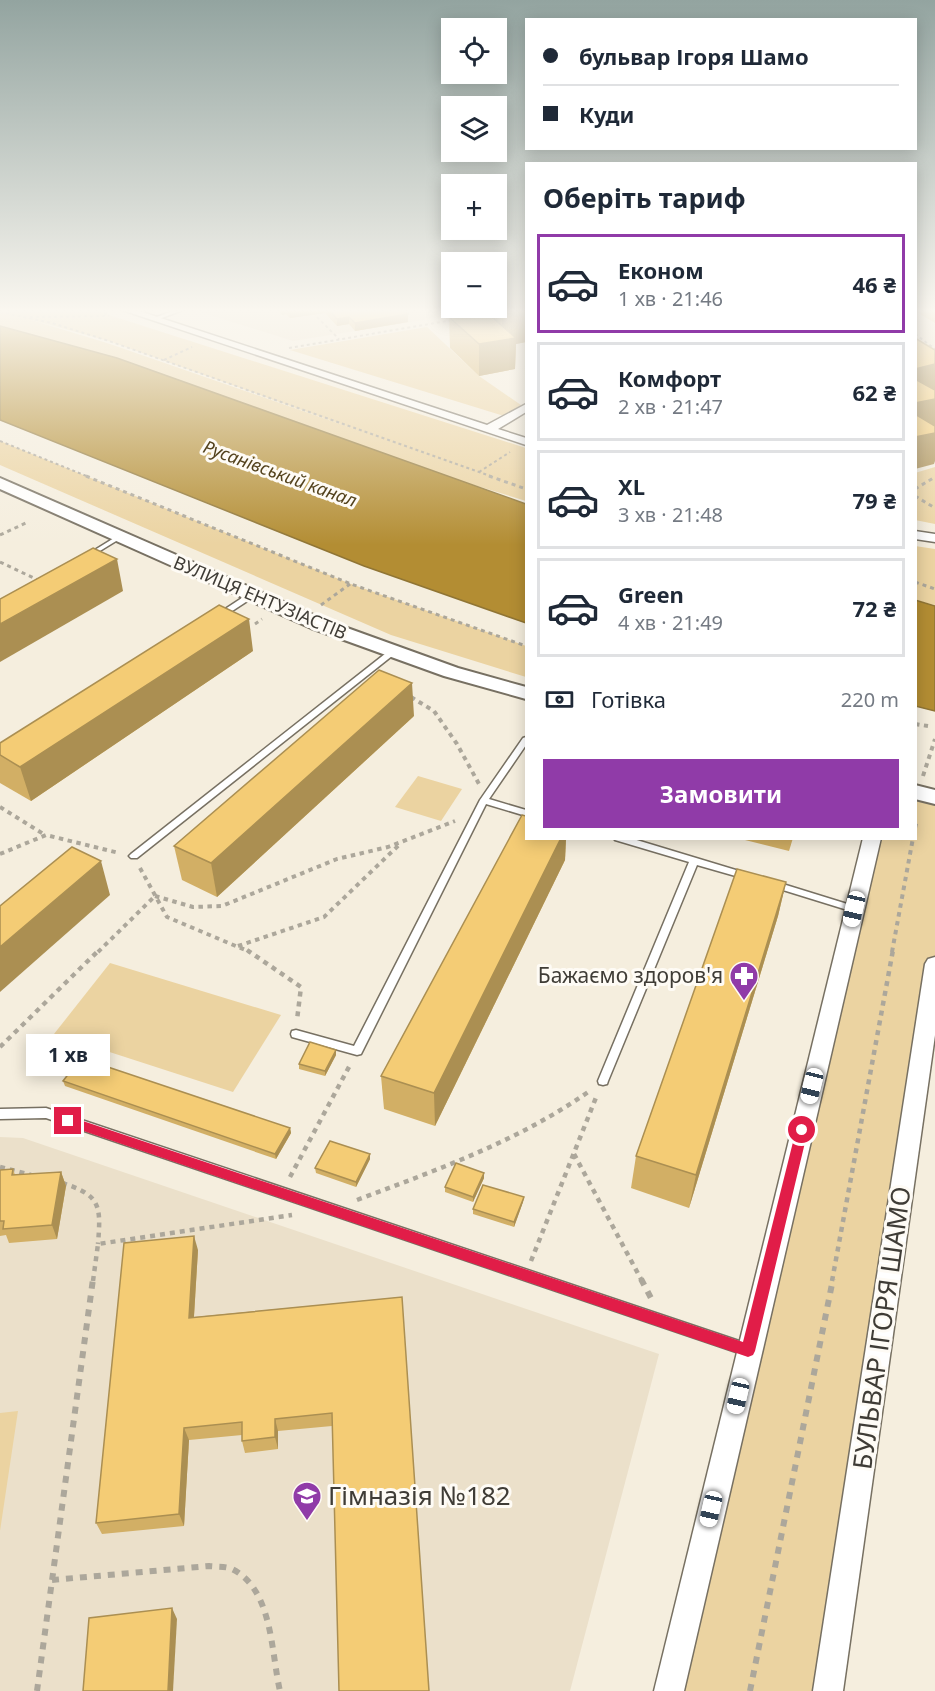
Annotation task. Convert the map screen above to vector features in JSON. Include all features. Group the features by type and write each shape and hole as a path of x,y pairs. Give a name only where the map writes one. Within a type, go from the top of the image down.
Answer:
{"street":[{"path":"361,387 525,442"},
{"path":"488,430 525,407"},
{"name":"ВУЛИЦЯ ЕНТУЗІАСТІВ","path":"0,483 251,596 393,652 525,693"},
{"path":"917,535 935,538"},
{"path":"919,785 935,797"},
{"path":"669,1691 748,1351 871,840"},
{"name":"БУЛЬВАР ІГОРЯ ШАМО","path":"828,1691 935,964"}],"lane":[{"path":"78,562 119,537"},
{"path":"214,618 251,596"},
{"path":"134,856 393,652"},
{"path":"296,1034 357,1051 484,800 525,741"},
{"path":"484,800 525,813"},
{"path":"625,840 854,909"},
{"path":"603,1081 694,860"},
{"path":"0,1114 46,1113 748,1351"}],"path":[{"path":"239,387 525,489"},
{"path":"0,441 351,584 525,646"},
{"path":"479,472 516,448"},
{"path":"917,488 935,477"},
{"path":"917,497 935,508"},
{"path":"0,535 28,522"},
{"path":"0,562 42,582"},
{"path":"917,583 935,589"},
{"path":"321,605 351,584"},
{"path":"155,896 194,907 222,906 337,859 402,842 453,822 484,800 479,783 434,711 409,696"},
{"path":"917,724 928,726"},
{"path":"919,785 935,739"},
{"path":"0,807 46,835 134,856 167,917 252,952 301,987 296,1034"},
{"path":"0,854 46,835"},
{"path":"750,1691 821,1343 913,840"},
{"path":"237,946 324,917 402,842"},
{"path":"80,852 88,845"},
{"path":"0,1047 155,896"},
{"path":"282,1193 357,1051"},
{"path":"525,1275 603,1081"},
{"path":"98,1244 333,1209 486,1151 565,1110 603,1081"},
{"path":"574,1153 664,1323"},
{"path":"0,1167 33,1175"},
{"path":"37,1691 98,1244 100,1208 95,1198 77,1187 55,1181"},
{"path":"52,1580 209,1566 232,1568 249,1581 263,1604 280,1691"}],"shaded area":[{"path":"195,387 233,387 366,433 237,387 334,387 525,448 525,501 438,474"},
{"path":"410,387 495,387 521,405 504,416"},
{"path":"0,441 351,584 525,646 525,677 391,635 0,465"},
{"path":"935,467 935,524 917,520 917,472"},
{"path":"917,546 935,549 935,605 917,600"},
{"path":"418,776 462,789 441,821 395,807"},
{"path":"917,792 935,797 935,964 828,1691 669,1691 873,840 917,840"},
{"path":"110,963 281,1015 233,1092 54,1034"},
{"name":"Гімназія №182","path":"0,1137 23,1138 659,1354 570,1691 0,1691"},
{"path":"18,1411 0,1531 0,1413"}],"water":[{"name":"Русанівський канал","path":"0,387 198,387 525,504 525,623 364,566 0,420"},
{"path":"917,601 935,606 935,711 917,706"}],"building":[{"path":"917,387 929,387 935,390 935,399 917,403"},
{"path":"917,415 935,426 935,433 917,437"},
{"path":"93,548 117,559 0,624 0,599"},
{"path":"219,605 249,619 20,767 0,755 0,743"},
{"path":"379,670 412,683 211,863 174,846"},
{"path":"522,815 525,816 525,840 560,840 434,1093 381,1076"},
{"path":"72,847 101,861 0,947 0,906"},
{"path":"737,869 786,882 696,1175 636,1156"},
{"path":"310,1042 336,1050 325,1071 299,1064"},
{"path":"81,1058 290,1128 275,1154 63,1081"},
{"path":"330,1141 370,1154 356,1182 315,1168"},
{"path":"456,1163 484,1173 473,1197 445,1187"},
{"path":"13,1169 12,1175 61,1172 52,1225 3,1229 4,1221 0,1221 0,1170"},
{"path":"483,1185 524,1197 514,1222 473,1209"},
{"path":"194,1236 189,1318 402,1297 429,1691 339,1691 332,1413 275,1419 275,1437 242,1441 242,1422 184,1428 179,1514 96,1523 124,1243"},
{"path":"172,1608 168,1691 83,1691 89,1618"}],"place":[{"name":"Бажаємо здоров'я","path":"744,1002"},
{"name":"Гімназія №182","path":"307,1522"}],"route":[{"path":"68,1121 748,1351 802,1130"}]}
